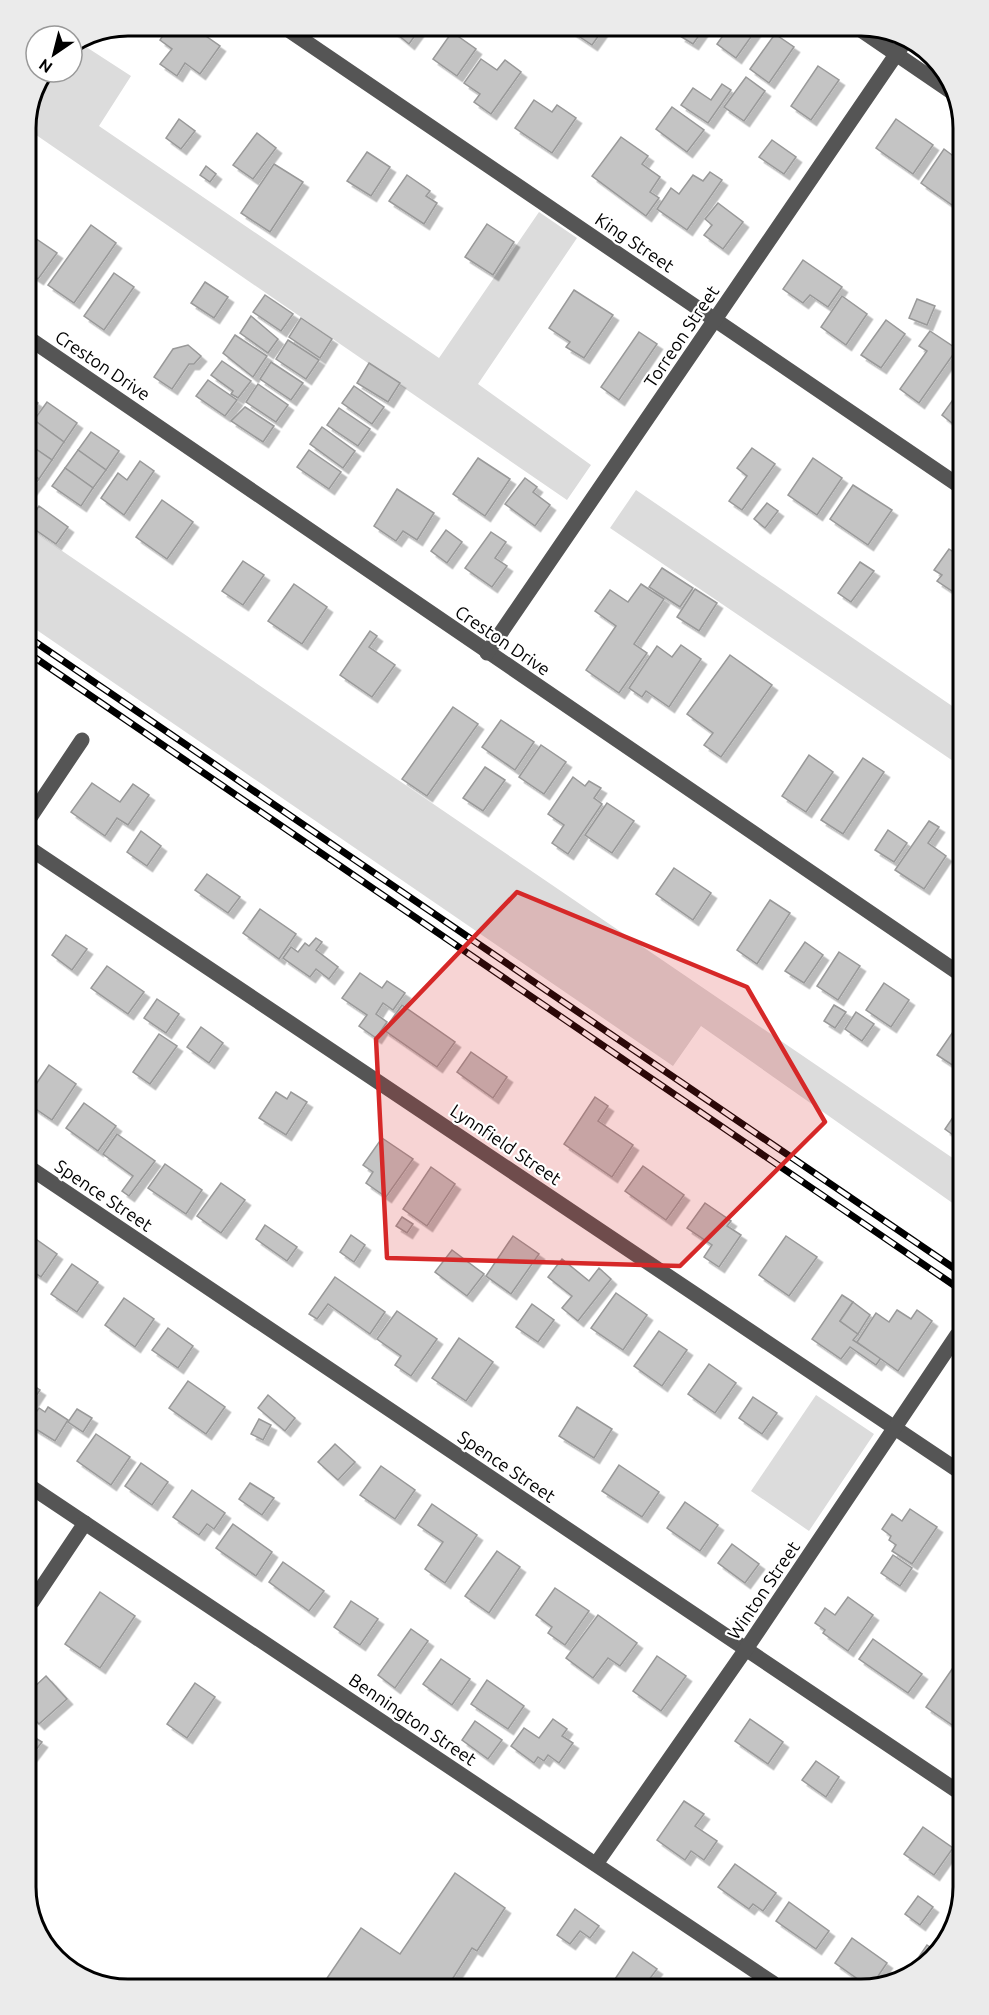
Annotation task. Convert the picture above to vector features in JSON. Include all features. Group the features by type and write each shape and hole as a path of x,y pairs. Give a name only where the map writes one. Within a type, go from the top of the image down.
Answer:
{"street":[{"name":"King Street","path":"297,36 953,482"},
{"path":"870,37 942,86"},
{"name":"Torreon Street","path":"487,653 902,45"},
{"name":"Creston Drive","path":"36,343 953,969"},
{"path":"36,809 82,740"},
{"name":"Lynnfield Street","path":"36,853 953,1467"},
{"name":"Spence Street","path":"36,1172 953,1788"},
{"name":"Winton Street","path":"596,1864 746,1649 953,1341"},
{"name":"Bennington Street","path":"36,1490 596,1864 756,1978"},
{"path":"36,1596 85,1523"}],"highlighted area":[{"path":"517,892 747,987 825,1122 680,1266 387,1258 376,1039"}],"shaded area":[{"path":"85,46 131,76 99,126 439,358 539,212 577,238 478,384 591,465 567,500 36,135 39,104 47,84 84,84"},
{"path":"636,490 953,707 953,761 610,528"},
{"path":"36,533 953,1158 953,1203 701,1026 673,1066 36,629"},
{"path":"816,1395 874,1434 809,1531 751,1491"}],"building":[{"path":"162,36 206,36 220,46 200,74 185,63 177,76 160,64 172,49 160,40"},
{"path":"399,36 415,36 409,44"},
{"path":"449,36 458,36 476,49 457,76 433,59"},
{"path":"578,36 598,36 592,45"},
{"path":"680,36 699,36 693,44"},
{"path":"723,36 752,36 736,58 717,44"},
{"path":"774,36 778,36 794,47 769,83 750,69"},
{"path":"481,59 497,70 505,60 521,72 491,114 474,102 480,94 464,83"},
{"path":"818,66 839,80 811,120 791,106"},
{"path":"746,77 765,91 744,121 724,107"},
{"path":"722,84 731,90 708,123 681,105 693,88 711,100"},
{"path":"534,100 552,112 557,105 576,118 552,153 515,128"},
{"path":"672,107 704,130 687,152 656,129"},
{"path":"179,119 195,131 181,149 166,138"},
{"path":"896,119 933,145 913,174 876,148"},
{"path":"257,133 276,148 253,179 233,165"},
{"path":"621,137 648,156 642,164 660,177 650,192 659,198 646,216 592,176"},
{"path":"772,140 796,157 784,174 759,157"},
{"path":"944,149 953,156 952,205 921,183"},
{"path":"367,152 390,167 371,196 347,181"},
{"path":"274,164 303,182 270,232 241,213"},
{"path":"206,166 216,174 210,182 200,175"},
{"path":"710,172 722,180 687,230 657,209 671,188 679,194 693,175 703,181"},
{"path":"407,175 430,191 426,196 437,203 424,224 389,201"},
{"path":"718,203 743,222 723,249 704,235 712,225 705,219"},
{"path":"487,224 514,242 493,275 465,257"},
{"path":"91,225 116,243 74,303 48,285"},
{"path":"36,239 57,253 38,279 36,278"},
{"path":"803,260 842,287 828,307 810,295 803,303 783,289"},
{"path":"114,273 134,287 104,330 84,316"},
{"path":"205,282 228,297 214,318 191,303"},
{"path":"574,290 613,315 584,358 566,347 570,342 549,328"},
{"path":"265,295 293,314 281,331 253,312"},
{"path":"842,296 867,314 846,345 821,327"},
{"path":"917,299 935,306 927,325 909,318"},
{"path":"251,316 278,339 268,353 240,333"},
{"path":"301,318 332,339 320,358 289,337"},
{"path":"886,320 905,334 881,368 861,355"},
{"path":"930,331 953,346 953,355 919,403 900,389 927,351 919,346"},
{"path":"639,332 657,344 619,400 601,387"},
{"path":"235,335 267,356 253,377 223,353"},
{"path":"288,340 319,360 306,379 276,359"},
{"path":"188,345 201,356 194,364 189,364 172,389 154,377 173,349"},
{"path":"222,361 251,381 238,398 231,394 233,391 211,375"},
{"path":"271,362 303,383 291,400 260,379"},
{"path":"369,363 400,383 388,402 357,383"},
{"path":"208,380 237,400 225,416 196,396"},
{"path":"258,384 288,405 276,422 246,402"},
{"path":"354,386 384,407 372,424 342,403"},
{"path":"953,400 953,424 942,415"},
{"path":"47,402 77,423 64,442 36,421 36,417"},
{"path":"245,407 274,426 263,442 231,421"},
{"path":"339,408 370,429 358,446 327,425"},
{"path":"36,421 64,442 52,460 36,449"},
{"path":"322,427 355,451 343,468 310,444"},
{"path":"91,432 119,451 106,470 78,450"},
{"path":"752,448 775,464 742,510 729,501 747,476 737,468"},
{"path":"36,449 52,460 39,479 36,477"},
{"path":"78,450 106,470 93,488 65,468"},
{"path":"309,450 341,472 329,489 297,467"},
{"path":"478,458 510,479 485,516 453,494"},
{"path":"813,458 842,478 817,515 788,495"},
{"path":"140,461 154,471 124,515 101,498 118,473 127,480"},
{"path":"65,468 93,488 81,506 52,486"},
{"path":"525,478 537,487 533,492 550,505 535,526 505,504"},
{"path":"853,485 892,510 868,545 830,519"},
{"path":"397,489 434,513 417,540 403,531 396,541 374,526"},
{"path":"162,500 193,522 167,559 136,537"},
{"path":"767,503 778,511 765,528 754,519"},
{"path":"39,506 68,527 56,544 36,530 36,510"},
{"path":"446,530 462,542 447,563 431,551"},
{"path":"491,532 506,542 495,558 507,566 492,587 465,568"},
{"path":"949,549 953,552 953,592 937,581 942,575 934,570"},
{"path":"243,561 264,575 243,605 222,591"},
{"path":"860,562 874,571 851,602 838,593"},
{"path":"662,568 693,588 680,607 649,587"},
{"path":"294,584 327,607 302,644 268,621"},
{"path":"641,584 664,599 634,644 647,653 619,693 586,670 616,626 595,611 610,590 628,602"},
{"path":"695,589 717,603 699,631 677,617"},
{"path":"370,631 377,636 369,647 395,665 372,697 340,675"},
{"path":"681,645 701,659 669,707 646,691 642,697 629,688 657,646 672,657"},
{"path":"730,655 772,685 721,757 704,745 713,733 687,714"},
{"path":"453,707 478,724 427,796 402,779"},
{"path":"501,720 534,742 515,770 482,747"},
{"path":"541,745 566,762 544,794 519,777"},
{"path":"809,755 833,772 806,812 782,796"},
{"path":"863,758 884,772 843,834 821,820"},
{"path":"485,767 505,780 483,811 463,798"},
{"path":"573,777 585,786 589,781 601,788 594,798 602,804 568,854 552,843 564,825 548,814"},
{"path":"92,783 120,802 133,784 149,795 128,825 117,818 105,836 71,812"},
{"path":"607,803 634,821 612,853 585,835"},
{"path":"929,821 939,827 928,843 946,856 924,889 895,870"},
{"path":"888,830 907,843 894,862 875,850"},
{"path":"141,831 161,846 147,866 127,852"},
{"path":"674,868 711,893 693,920 656,894"},
{"path":"207,874 240,897 228,913 195,890"},
{"path":"770,900 790,913 757,964 737,950"},
{"path":"260,909 296,934 279,959 243,933"},
{"path":"66,935 87,949 72,970 52,955"},
{"path":"316,938 322,942 316,950 338,967 329,979 316,969 310,977 283,958 291,947 298,952 305,943 309,946"},
{"path":"805,942 823,955 804,983 785,971"},
{"path":"839,952 860,966 838,1000 817,986"},
{"path":"107,966 144,992 128,1014 91,988"},
{"path":"360,973 382,988 387,981 405,993 393,1010 383,1003 376,1014 387,1022 376,1038 359,1026 367,1015 342,998"},
{"path":"884,983 909,1000 891,1027 866,1010"},
{"path":"157,999 179,1014 166,1033 144,1018"},
{"path":"402,1005 455,1042 437,1067 384,1030"},
{"path":"834,1005 846,1012 835,1028 824,1021"},
{"path":"856,1012 874,1024 862,1041 845,1029"},
{"path":"201,1027 223,1043 209,1063 187,1047"},
{"path":"953,1032 953,1065 937,1055"},
{"path":"159,1034 177,1046 150,1084 133,1072"},
{"path":"471,1052 507,1077 493,1098 457,1072"},
{"path":"49,1065 76,1084 52,1120 36,1109 36,1084"},
{"path":"276,1092 287,1099 291,1092 307,1102 286,1135 259,1118"},
{"path":"595,1097 608,1106 598,1121 633,1145 612,1177 564,1144"},
{"path":"84,1103 116,1126 98,1151 66,1128"},
{"path":"953,1117 953,1135 945,1129"},
{"path":"117,1134 155,1161 129,1196 122,1191 133,1176 103,1154"},
{"path":"382,1138 413,1159 386,1197 366,1183 373,1172 363,1165"},
{"path":"165,1164 202,1190 186,1214 148,1188"},
{"path":"643,1166 684,1195 666,1220 625,1191"},
{"path":"431,1167 455,1184 427,1226 403,1209"},
{"path":"221,1183 245,1200 221,1233 197,1216"},
{"path":"705,1203 731,1221 727,1226 741,1235 719,1267 704,1257 712,1245 687,1228"},
{"path":"402,1217 413,1224 407,1233 396,1226"},
{"path":"265,1225 297,1247 287,1261 256,1239"},
{"path":"351,1235 365,1245 354,1262 340,1252"},
{"path":"513,1236 539,1254 511,1294 486,1276"},
{"path":"786,1236 817,1257 789,1296 759,1275"},
{"path":"36,1239 57,1254 41,1277 36,1274"},
{"path":"452,1250 484,1274 467,1296 435,1272"},
{"path":"562,1259 589,1281 599,1268 611,1279 578,1321 562,1308 572,1296 548,1277"},
{"path":"72,1264 98,1282 77,1312 51,1294"},
{"path":"335,1277 385,1312 370,1334 328,1304 317,1319 309,1314"},
{"path":"616,1293 647,1315 623,1350 591,1328"},
{"path":"842,1295 853,1302 840,1321 858,1334 853,1340 881,1358 876,1365 850,1347 841,1359 812,1339"},
{"path":"124,1298 154,1319 135,1347 105,1325"},
{"path":"853,1302 870,1315 858,1334 840,1321"},
{"path":"532,1304 554,1320 538,1342 516,1327"},
{"path":"897,1310 911,1319 917,1310 932,1321 898,1371 857,1342 876,1313 889,1322"},
{"path":"397,1311 437,1339 411,1376 395,1365 401,1356 377,1339"},
{"path":"168,1328 193,1346 178,1368 152,1350"},
{"path":"659,1331 687,1350 662,1386 634,1366"},
{"path":"459,1338 493,1362 466,1401 432,1378"},
{"path":"709,1364 736,1383 715,1413 688,1394"},
{"path":"188,1381 225,1407 206,1434 169,1408"},
{"path":"268,1395 295,1418 285,1431 258,1408"},
{"path":"753,1397 777,1413 762,1434 739,1418"},
{"path":"48,1407 68,1420 55,1441 36,1429 36,1412 39,1408 45,1412"},
{"path":"577,1407 612,1429 594,1458 559,1436"},
{"path":"77,1409 92,1418 83,1432 68,1422"},
{"path":"259,1419 271,1425 263,1440 251,1434"},
{"path":"96,1434 130,1457 111,1485 77,1461"},
{"path":"335,1444 355,1462 338,1480 318,1462"},
{"path":"141,1463 168,1482 152,1505 125,1486"},
{"path":"619,1465 659,1492 642,1517 602,1491"},
{"path":"381,1466 415,1490 395,1519 360,1495"},
{"path":"250,1483 274,1498 262,1515 239,1499"},
{"path":"192,1490 225,1513 214,1529 207,1524 199,1535 173,1517"},
{"path":"685,1502 718,1525 700,1551 667,1528"},
{"path":"432,1504 477,1535 445,1583 425,1569 443,1542 418,1525"},
{"path":"910,1509 937,1527 912,1564 892,1551 896,1545 889,1540 891,1536 882,1529 892,1514 902,1521"},
{"path":"233,1524 272,1552 256,1576 216,1548"},
{"path":"732,1544 759,1564 745,1583 718,1563"},
{"path":"497,1551 520,1567 489,1613 465,1596"},
{"path":"893,1555 912,1568 900,1586 881,1573"},
{"path":"283,1562 324,1591 309,1611 269,1582"},
{"path":"555,1588 589,1611 565,1645 548,1633 552,1627 536,1615"},
{"path":"100,1592 135,1616 100,1668 65,1644"},
{"path":"848,1597 873,1615 848,1651 823,1633 825,1630 815,1623 825,1608 835,1615"},
{"path":"351,1601 378,1619 360,1645 334,1627"},
{"path":"598,1615 637,1643 620,1666 608,1658 593,1678 566,1658"},
{"path":"411,1629 428,1641 395,1688 378,1675"},
{"path":"873,1639 922,1674 908,1693 859,1659"},
{"path":"657,1656 686,1676 661,1711 633,1691"},
{"path":"441,1659 470,1679 452,1705 423,1684"},
{"path":"953,1668 953,1726 926,1707"},
{"path":"46,1676 67,1699 39,1724 36,1721 36,1685"},
{"path":"487,1680 524,1706 508,1729 471,1704"},
{"path":"195,1683 215,1697 187,1738 167,1724"},
{"path":"553,1719 567,1729 562,1736 573,1743 559,1763 548,1755 544,1761 538,1757 534,1763 511,1746 524,1728 539,1738"},
{"path":"750,1719 783,1742 768,1764 735,1741"},
{"path":"475,1721 502,1740 488,1759 462,1740"},
{"path":"36,1738 42,1742 36,1750"},
{"path":"816,1761 839,1777 826,1797 802,1780"},
{"path":"684,1801 704,1814 695,1826 717,1841 704,1860 691,1851 685,1860 657,1840"},
{"path":"923,1827 953,1848 934,1875 904,1854"},
{"path":"735,1864 776,1893 763,1911 753,1904 749,1909 718,1887"},
{"path":"455,1873 505,1908 477,1951 472,1948 452,1979 326,1979 361,1928 400,1954"},
{"path":"918,1896 933,1907 920,1925 905,1914"},
{"path":"789,1902 829,1931 816,1949 776,1921"},
{"path":"575,1909 599,1926 590,1938 580,1931 570,1944 557,1935"},
{"path":"852,1938 887,1963 877,1977 858,1979 835,1963"},
{"path":"927,1945 930,1947 922,1956 917,1960"},
{"path":"633,1952 657,1969 650,1979 615,1979"}],"railway":[{"path":"36,642 953,1268"},
{"path":"36,658 953,1285"}]}
